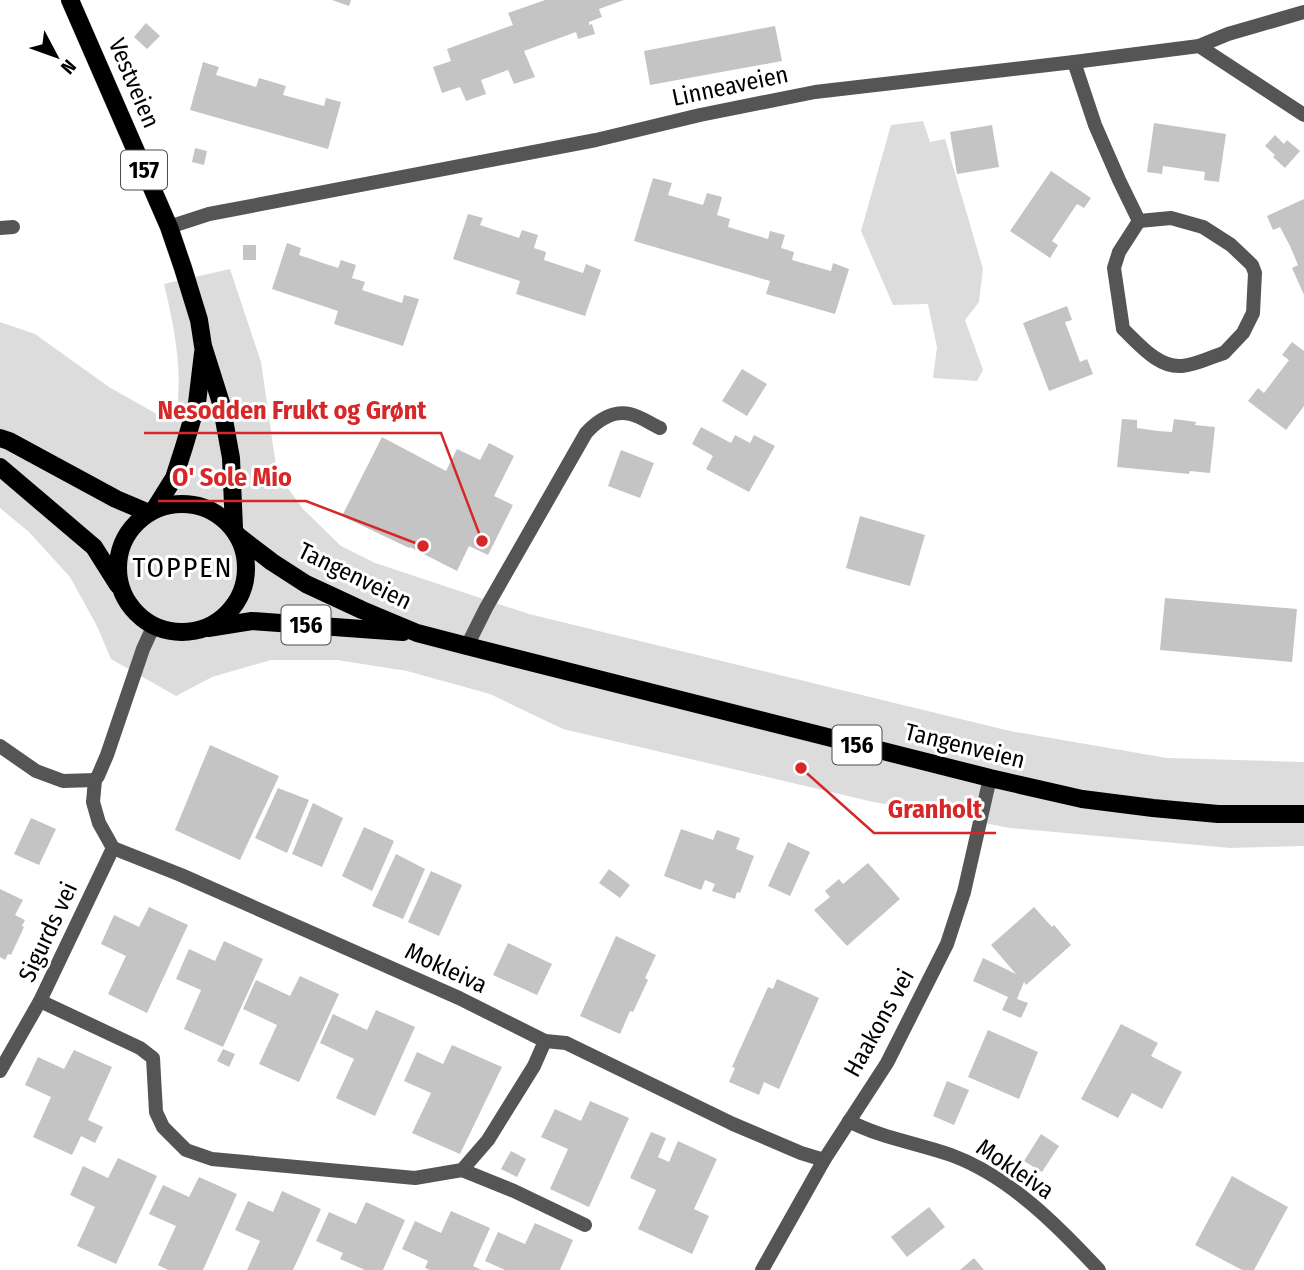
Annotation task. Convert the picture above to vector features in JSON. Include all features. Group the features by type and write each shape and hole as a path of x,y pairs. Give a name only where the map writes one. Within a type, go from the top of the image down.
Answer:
{"main road":[{"name":"Vestveien","path":"70,0 169,227 183,268 221,403 231,458 236,532"},
{"name":"Vestveien","path":"151,512 174,478 184,447 197,403 203,346"},
{"path":"0,438 116,499 151,512"},
{"path":"0,467 93,547 137,612 155,625"},
{"name":"156","path":"151,512 186,504 201,507 216,513 236,532"},
{"path":"123,592 118,570 125,538 140,519 151,512"},
{"path":"197,630 223,616 234,606 242,591 246,575 245,556 236,532"},
{"name":"Tangenveien","path":"236,532 272,562 306,584 417,633 990,778 1083,799 1218,814 1304,814"},
{"name":"Tangenveien","path":"197,630 253,621 417,633"},
{"name":"156","path":"155,625 172,631 197,630"}],"street":[{"name":"Linneaveien","path":"169,227 209,214 596,140 699,115 815,92 1199,46 1228,34 1304,12"},
{"path":"1199,46 1304,115"},
{"path":"1074,62 1095,125 1139,221"},
{"path":"1171,218 1203,226 1231,245 1251,265 1255,273 1254,313 1243,333 1224,353 1184,366 1169,365 1155,358 1123,329 1114,268 1119,252 1139,221 1171,218"},
{"path":"467,646 586,433 595,423 611,415 629,414 660,428"},
{"path":"0,746 36,771 63,781 94,780 99,776 143,649 155,625"},
{"name":"Haakons vei","path":"762,1270 824,1160 887,1063 947,944 964,892 990,778"},
{"path":"94,780 93,802 99,823 113,848"},
{"name":"Mokleiva","path":"113,848 181,875 459,998 545,1041 566,1043 733,1124 824,1160"},
{"name":"Sigurds vei","path":"0,1071 40,1001 113,848"},
{"path":"40,1001 140,1048 153,1058 156,1112 163,1127 186,1150 212,1159 415,1178 462,1170 585,1225"},
{"path":"462,1170 488,1140 534,1066 545,1041"},
{"name":"Mokleiva","path":"849,1121 866,1130 954,1156 985,1171 1063,1231 1099,1270"}],"shaded area":[{"path":"923,121 930,142 945,139 983,269 979,302 965,320 983,370 977,381 933,378 937,347 928,304 893,305 861,231 891,125"},
{"path":"230,269 261,362 277,473 303,509 341,546 375,563 529,614 1010,731 1167,758 1304,762 1304,846 1230,848 1010,828 869,801 563,729 490,694 407,671 337,660 271,660 212,677 176,696 111,659 97,626 70,577 29,532 0,508 0,322 35,334 109,387 155,413 176,418 179,383 177,350 164,284"}],"building":[{"path":"332,0 351,0 349,6"},
{"path":"545,0 624,0 599,9 602,17 589,22 595,34 578,39 576,32 524,51 535,77 514,84 508,70 481,80 486,94 466,101 460,87 442,93 433,67 451,61 447,49 513,25 508,13"},
{"path":"146,23 160,36 147,49 134,37"},
{"path":"775,26 782,61 650,85 644,51"},
{"path":"203,62 219,67 216,75 256,87 259,78 286,86 283,95 324,106 326,98 341,102 328,149 190,110"},
{"path":"1154,123 1226,134 1219,182 1204,180 1205,172 1163,166 1162,174 1147,172"},
{"path":"992,125 999,167 957,174 950,132"},
{"path":"1275,135 1284,144 1287,140 1300,151 1285,168 1265,146"},
{"path":"195,148 207,151 204,165 192,162"},
{"path":"1051,171 1091,198 1084,208 1077,204 1052,241 1058,245 1050,258 1010,231"},
{"path":"653,178 672,183 668,195 703,205 707,193 722,197 717,215 730,219 728,227 768,239 770,231 785,235 781,248 794,252 792,260 831,271 833,263 849,269 835,314 766,294 770,281 634,241"},
{"path":"1304,199 1304,295 1292,268 1298,265 1290,246 1280,227 1273,230 1267,216"},
{"path":"468,214 483,218 480,225 519,238 522,230 538,235 534,248 546,252 544,260 583,273 586,264 601,270 585,316 516,294 520,281 453,259"},
{"path":"287,243 301,248 299,255 338,268 341,260 356,265 352,278 365,282 362,290 402,303 404,295 419,299 403,346 334,324 338,311 272,289"},
{"path":"243,245 256,245 256,260 243,260"},
{"path":"1067,306 1072,320 1065,322 1080,362 1087,359 1093,374 1049,391 1023,323"},
{"path":"1292,342 1304,351 1304,406 1286,430 1248,401 1258,388 1264,393 1289,360 1282,355"},
{"path":"742,369 767,384 747,416 722,401"},
{"path":"1122,419 1137,420 1137,428 1158,431 1172,432 1174,419 1215,427 1210,473 1190,471 1189,474 1117,467"},
{"path":"701,427 731,443 735,435 750,443 754,435 775,446 749,492 706,469 713,456 692,444"},
{"path":"382,437 446,471 457,449 480,460 489,443 514,456 494,496 513,505 488,555 469,546 457,571 342,516"},
{"path":"621,450 654,463 640,498 608,486"},
{"path":"860,516 925,535 910,586 846,568"},
{"path":"1165,598 1297,609 1292,662 1160,650"},
{"path":"210,745 279,776 240,860 175,830"},
{"path":"278,788 309,800 287,853 255,838"},
{"path":"313,803 343,818 322,867 292,854"},
{"path":"31,818 56,829 39,865 14,854"},
{"path":"364,827 394,841 372,891 342,876"},
{"path":"681,829 713,840 717,830 740,838 736,849 754,856 740,893 737,892 735,899 712,891 715,884 705,880 701,890 664,876"},
{"path":"788,842 810,852 790,896 768,886"},
{"path":"396,854 425,869 403,919 372,906"},
{"path":"868,863 900,899 847,946 814,910 830,897 825,891 839,879 843,884"},
{"path":"609,869 630,885 620,898 599,883"},
{"path":"431,871 462,885 439,936 408,922"},
{"path":"0,889 23,900 15,915 25,920 11,955 8,954 5,960 0,957"},
{"path":"149,907 188,925 147,1013 108,994 126,956 101,944 114,915 139,927"},
{"path":"1034,907 1071,945 1026,985 1024,982 1017,999 1028,1003 1021,1018 1002,1010 1008,997 973,981 983,958 1016,974 991,945"},
{"path":"616,936 656,955 645,978 648,980 620,1034 580,1016"},
{"path":"224,941 263,959 223,1047 184,1029 201,990 176,979 189,949 215,961"},
{"path":"508,943 552,964 537,995 493,975"},
{"path":"300,976 339,994 299,1082 259,1064 277,1025 243,1009 256,980 290,996"},
{"path":"777,979 819,998 779,1089 764,1082 759,1095 729,1082 735,1068 732,1067 768,987 773,989"},
{"path":"376,1010 415,1027 375,1116 336,1098 354,1059 320,1043 333,1014 367,1030"},
{"path":"1121,1024 1158,1043 1151,1056 1182,1072 1162,1109 1132,1093 1118,1118 1081,1099"},
{"path":"988,1030 1038,1052 1019,1099 968,1077"},
{"path":"452,1045 502,1067 460,1154 412,1133 431,1093 404,1081 417,1052 443,1064"},
{"path":"223,1049 235,1054 229,1067 217,1061"},
{"path":"74,1050 112,1067 88,1120 103,1127 95,1143 81,1136 72,1155 33,1137 51,1097 25,1085 38,1057 64,1069"},
{"path":"947,1081 969,1090 954,1125 933,1116"},
{"path":"590,1101 629,1118 589,1207 550,1189 568,1149 541,1137 555,1109 581,1121"},
{"path":"651,1132 666,1138 658,1157 669,1162 678,1141 717,1159 694,1209 709,1216 692,1254 638,1229 656,1190 630,1178"},
{"path":"1041,1134 1059,1146 1042,1172 1024,1161"},
{"path":"511,1151 526,1159 517,1177 501,1169"},
{"path":"118,1158 157,1176 116,1264 77,1246 95,1207 70,1195 83,1166 108,1178"},
{"path":"1232,1176 1288,1207 1254,1270 1242,1270 1195,1245"},
{"path":"199,1177 237,1194 203,1270 168,1270 158,1265 176,1226 149,1214 163,1185 189,1197"},
{"path":"282,1191 321,1209 293,1270 247,1270 260,1241 235,1230 248,1201 273,1212"},
{"path":"366,1202 405,1220 383,1270 365,1270 340,1259 343,1253 316,1241 329,1212 356,1224"},
{"path":"929,1207 945,1227 907,1257 891,1237"},
{"path":"451,1211 490,1228 473,1266 482,1270 430,1270 425,1268 428,1261 402,1249 415,1221 441,1233"},
{"path":"535,1223 573,1240 560,1270 505,1270 485,1261 498,1232 525,1244"},
{"path":"974,1258 984,1270 960,1270"}],"place":[{"name":"Nesodden Frukt og Grønt","path":"482,541"},
{"name":"O' Sole Mio","path":"423,546"},
{"name":"Granholt","path":"801,768"}],"district":[{"name":"TOPPEN","path":"183,567"}]}
